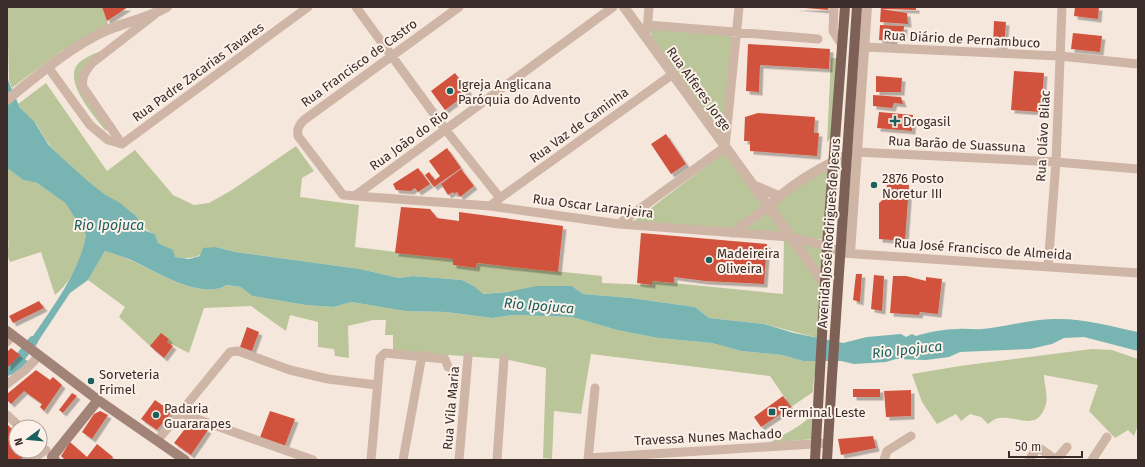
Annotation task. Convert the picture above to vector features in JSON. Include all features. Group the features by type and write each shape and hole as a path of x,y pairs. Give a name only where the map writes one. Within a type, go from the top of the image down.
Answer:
{"main road":[{"name":"Avenida José Rodrigues de Jesus","path":"815,460 827,246 845,7"},
{"name":"Avenida José Rodrigues de Jesus","path":"828,460 837,308 846,253 858,7"},
{"path":"10,335 98,400 185,460"},
{"path":"48,453 98,400"}],"street":[{"path":"122,144 83,87 82,80 85,72 92,63 156,13 167,7"},
{"name":"Rua Padre Zacarias Tavares","path":"122,144 308,7"},
{"path":"356,7 445,130 500,198"},
{"name":"Rua Francisco de Castro","path":"343,195 303,143 297,130 304,120 391,55 459,7"},
{"name":"Rua João do Rio","path":"356,195 613,7"},
{"name":"Rua Alferes Jorge","path":"624,7 825,284"},
{"path":"647,38 649,7"},
{"path":"619,224 725,147 739,7"},
{"path":"834,7 833,31 842,45"},
{"name":"Avenida José Rodrigues de Jesus","path":"851,154 864,47 867,7"},
{"name":"Rua Olávo Bilac","path":"1048,267 1056,162 1062,7"},
{"path":"7,100 48,67 83,42 138,18 156,13"},
{"path":"648,26 818,39"},
{"name":"Rua Diário de Pernambuco","path":"864,47 1060,56 1138,64"},
{"path":"48,67 90,125 108,140 122,144"},
{"name":"Rua Vaz de Caminha","path":"490,206 673,74"},
{"path":"732,233 768,207 779,196 834,161 851,154"},
{"name":"Rua Barão de Suassuna","path":"851,154 1056,162 1138,169"},
{"path":"753,185 779,196"},
{"name":"Rua Oscar Laranjeira","path":"343,195 490,206 619,224 790,237 827,246"},
{"name":"Rua José Francisco de Almeida","path":"827,246 846,253 1138,273"},
{"path":"157,441 227,354 233,351 290,370 328,378 377,385"},
{"path":"7,384 24,371 35,353"},
{"path":"372,460 380,358 385,353 422,355 445,359 448,367"},
{"path":"403,460 422,355"},
{"name":"Rua Vila Maria","path":"460,460 468,357"},
{"path":"497,460 504,359"},
{"path":"588,459 594,388"},
{"path":"180,413 313,460"},
{"path":"884,460 887,451 911,436"},
{"path":"1092,460 1107,437"},
{"name":"Travessa Nunes Machado","path":"588,459 828,444"},
{"path":"1029,460 1038,447 1056,460 1067,447"}],"green space":[{"path":"7,7 102,7 108,24 100,30 61,51 12,88 9,80"},
{"path":"651,29 733,36 723,133 721,135 651,38"},
{"path":"116,46 92,63 82,80 114,131 105,130 86,105 75,85 74,75 76,66 84,59 95,53"},
{"path":"831,58 839,58 833,136 827,142"},
{"path":"46,83 107,171 135,150 173,195 194,205 209,203 232,190 296,146 314,171 302,178 300,197 359,205 355,247 453,259 453,265 476,268 477,263 602,276 602,283 651,285 652,281 783,294 784,238 789,238 824,285 822,339 764,324 709,318 695,307 631,298 583,294 572,286 482,294 474,286 462,280 413,276 399,278 360,269 235,252 216,247 192,258 175,257 172,250 158,243 155,234 147,230 131,212 96,189 74,171 49,144 34,121 21,109 18,104"},
{"path":"726,151 766,206 731,232 630,224"},
{"path":"833,163 826,240 790,236 770,207"},
{"path":"7,168 23,180 37,183 65,203 86,235 76,268 67,283 55,295 41,252 10,262 7,236"},
{"path":"768,208 788,236 734,232"},
{"path":"792,238 826,247 824,282"},
{"path":"105,251 128,259 163,276 191,287 216,289 227,285 241,287 252,296 306,305 334,307 351,302 405,311 446,312 492,318 514,315 572,317 617,330 658,338 712,343 741,351 782,355 803,361 821,361 820,377 814,377 813,392 791,407 770,376 591,354 581,414 554,411 552,459 543,458 546,368 504,359 393,351 393,335 385,335 386,320 373,320 348,326 349,358 335,356 334,349 318,347 318,322 290,315 286,331 251,306 204,308 189,353 167,342 150,346 119,317 125,307 88,280"},
{"path":"1092,349 1112,350 1138,359 1138,425 1134,436 1128,430 1115,438 1089,411 1098,385 1044,375 1046,403 1041,415 1037,419 1025,421 999,418 988,424 981,417 970,414 961,421 956,414 937,424 922,402 912,374 960,366"},
{"path":"816,411 812,439 769,443 800,425"}],"water":[{"name":"Rio Ipojuca","path":"7,49 8,80 20,108 34,121 48,144 90,183 104,194 120,203 136,216 146,231 155,234 158,243 173,250 175,257 189,259 200,256 203,248 216,247 235,252 360,269 399,278 413,276 462,280 474,286 483,294 507,292 537,286 572,286 583,294 631,298 695,307 709,318 764,324 794,333 843,343 867,337 901,334 906,337 912,334 916,336 942,330 982,329 1045,319 1065,319 1096,323 1138,332 1138,351 1084,337 1064,338 1052,344 1030,349 960,352 949,357 926,360 896,359 886,362 854,364 841,361 803,361 782,355 741,351 712,343 658,338 617,330 572,317 514,315 492,318 446,312 405,311 351,302 334,307 306,305 252,296 241,287 227,285 216,289 204,289 191,287 177,282 129,259 105,251 88,280 70,293 35,346 29,342 55,304 71,277 77,264 86,235 65,203 37,183 23,180 7,168"},
{"path":"21,356 29,362 13,374 7,376 7,369"}],"building":[{"path":"102,7 128,7 107,21"},
{"path":"794,7 829,7 828,10"},
{"path":"881,7 916,7 916,10 881,9 907,13 908,24 880,22"},
{"path":"1075,7 1099,7 1098,19 1074,16"},
{"path":"994,21 1006,22 1004,46 993,45"},
{"path":"880,25 904,26 903,38 894,38 894,42 879,40"},
{"path":"1073,33 1102,36 1100,52 1071,49"},
{"path":"748,44 830,49 829,69 760,65 759,92 746,91"},
{"path":"1014,71 1044,73 1041,112 1011,110"},
{"name":"Igreja Anglicana Paróquia do Advento","path":"455,73 469,92 445,110 431,91"},
{"path":"876,76 902,78 901,92 876,92"},
{"path":"873,95 901,97 903,104 894,103 892,108 873,106"},
{"name":"Drogasil","path":"879,112 913,115 912,131 877,128"},
{"path":"758,113 815,117 814,133 819,133 817,156 750,151 750,141 744,141 745,117"},
{"path":"666,134 686,164 671,174 651,144"},
{"path":"447,148 461,168 434,187 425,175 429,172 435,180 440,176 429,161"},
{"path":"418,168 430,184 418,192 415,188 411,191 396,190 393,184"},
{"path":"461,169 474,186 460,197 457,192 454,194 453,192 448,195 441,184"},
{"path":"887,183 909,185 905,241 879,239 879,203 886,197"},
{"path":"401,207 430,209 437,218 459,221 459,212 563,226 558,272 477,263 476,268 453,265 453,259 395,253"},
{"path":"641,233 767,244 764,284 705,281 674,277 674,283 652,281 652,285 637,283"},
{"path":"856,274 862,274 860,302 853,300"},
{"path":"874,275 884,276 882,311 871,309"},
{"path":"893,276 906,276 926,281 926,277 942,279 938,314 920,312 919,315 890,313"},
{"path":"39,301 44,308 13,323 9,316"},
{"path":"247,327 259,332 252,351 240,347"},
{"path":"161,333 169,339 167,342 173,346 164,358 150,346"},
{"path":"11,348 20,355 7,368 7,352"},
{"path":"36,370 50,380 53,377 62,385 44,411 40,407 42,404 24,391 11,404 7,400 7,394"},
{"path":"853,389 880,389 880,397 853,397"},
{"path":"911,390 911,416 886,417 884,391"},
{"path":"72,393 77,396 63,413 59,410"},
{"name":"Terminal Leste","path":"783,396 791,407 761,427 754,417"},
{"name":"Padaria Guararapes","path":"155,400 172,412 157,430 141,419"},
{"path":"100,411 108,415 92,439 82,432 94,414"},
{"path":"270,411 295,419 284,448 259,440"},
{"path":"191,421 208,430 191,455 174,443"},
{"path":"7,424 8,459 21,459 7,460"},
{"path":"873,436 876,448 841,455 838,439"},
{"path":"70,442 87,457 97,444 113,457 110,460 65,460 61,456"}],"waterway":[{"path":"7,371 19,359 33,341"}],"place":[{"name":"Igreja Anglicana Paróquia do Advento","path":"450,91"},
{"name":"Drogasil","path":"895,121"},
{"name":"2876 Posto Noretur III","path":"874,185"},
{"name":"Madeireira Oliveira","path":"709,260"},
{"name":"Sorveteria Frimel","path":"91,381"},
{"name":"Terminal Leste","path":"772,412"},
{"name":"Padaria Guararapes","path":"156,415"}]}
